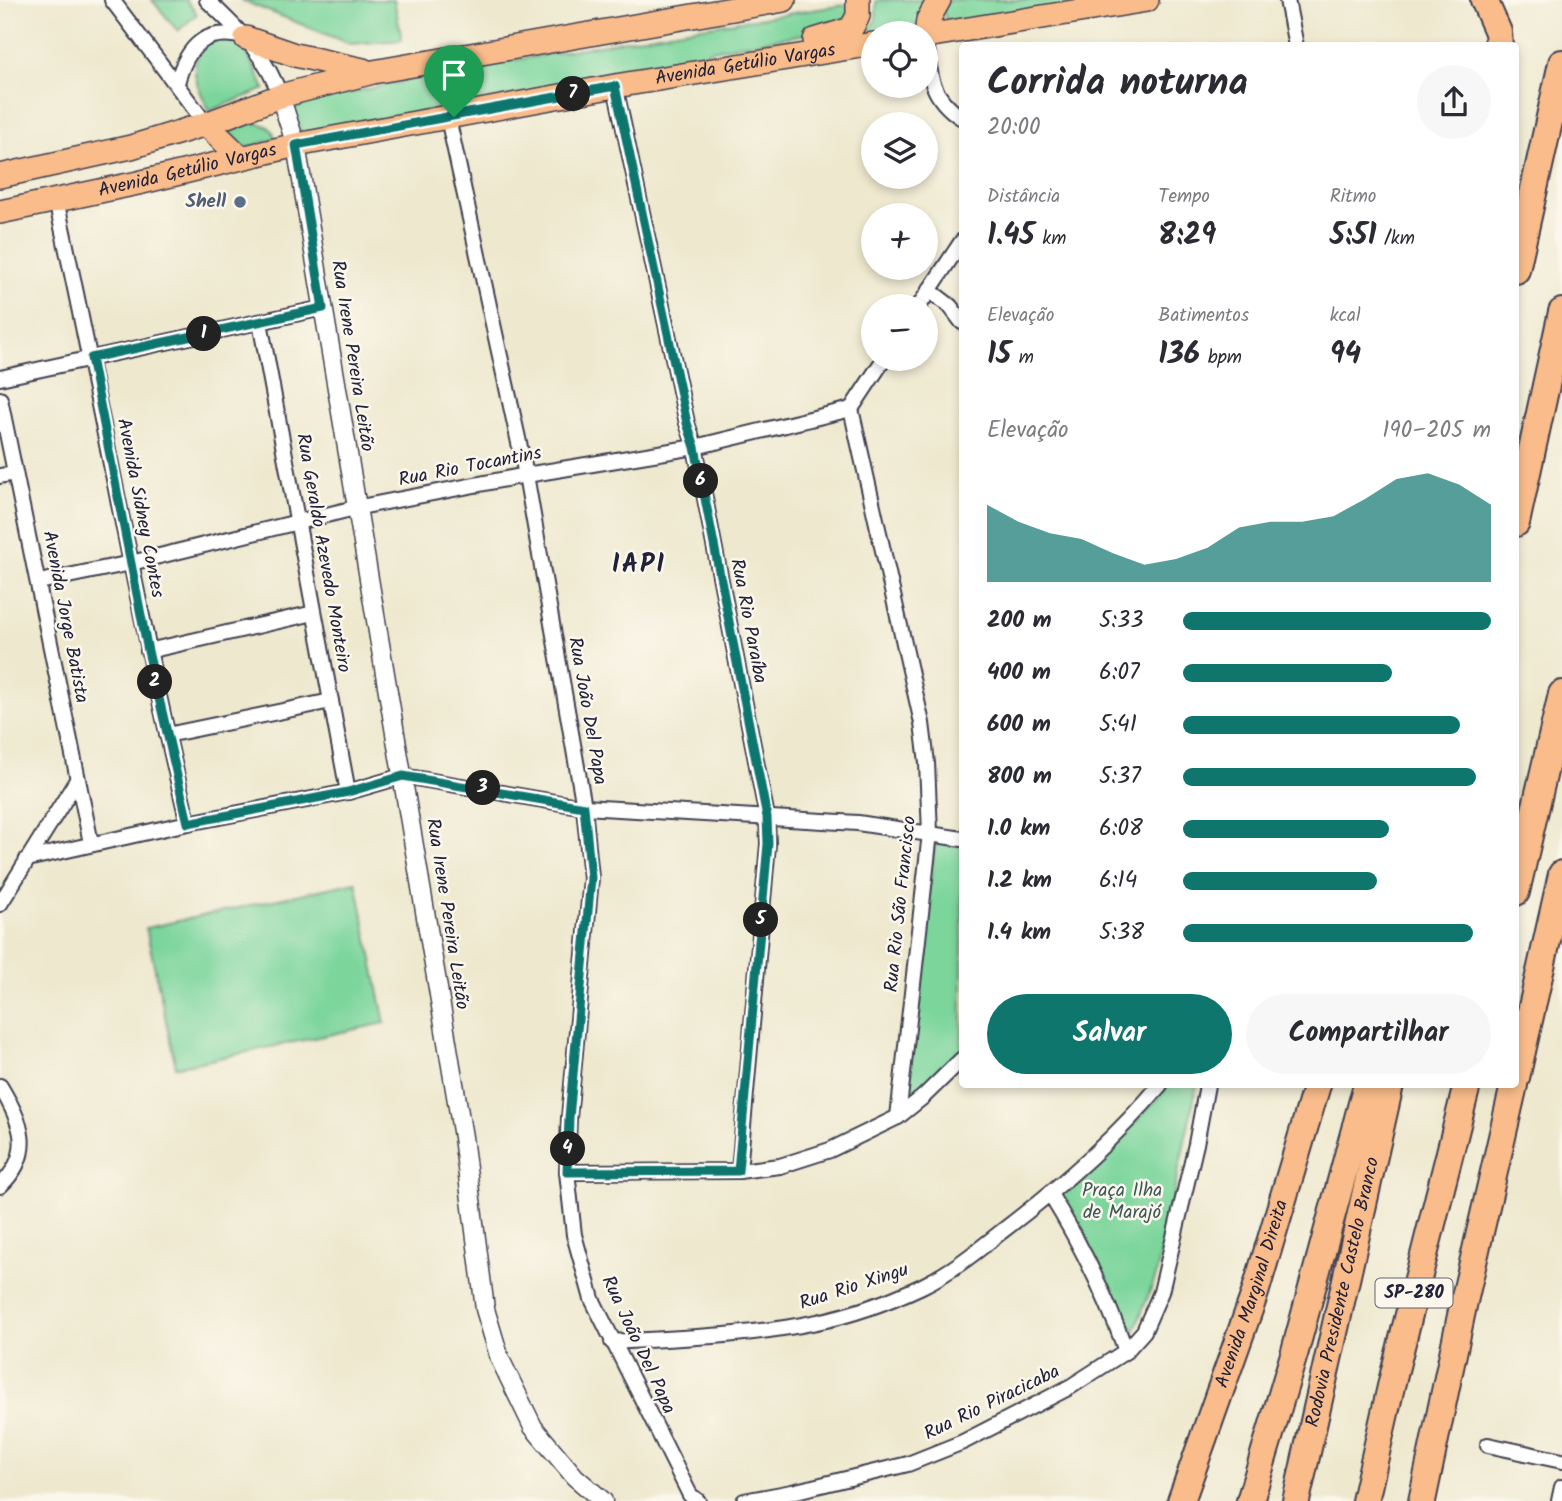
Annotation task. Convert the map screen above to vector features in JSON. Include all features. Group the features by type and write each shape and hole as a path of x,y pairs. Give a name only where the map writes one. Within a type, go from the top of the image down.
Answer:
{"highway":[{"path":"1484,0 1498,32 1499,42"},
{"path":"1519,256 1562,63"},
{"path":"1519,509 1562,312"},
{"path":"1519,879 1562,694"},
{"path":"1519,1066 1562,874"},
{"name":"Avenida Marginal Direita","path":"1181,1501 1255,1293 1316,1088"},
{"path":"1250,1501 1295,1351 1366,1088"},
{"name":"Rodovia Presidente Castelo Branco","path":"1296,1501 1389,1088"},
{"name":"SP-280","path":"1365,1501 1392,1382 1466,1088"},
{"path":"1422,1501 1513,1088"}],"main road":[{"name":"Avenida Getúlio Vargas","path":"0,176 131,147 206,124 280,96 373,72 784,0"},
{"path":"765,60 780,49 839,35 851,29 858,16 858,0"},
{"path":"928,21 939,0"},
{"path":"938,34 1147,0"},
{"path":"246,38 295,55 373,72"},
{"name":"Avenida Getúlio Vargas","path":"0,212 138,183 296,145 615,86 861,46"},
{"path":"206,124 241,158"}],"street":[{"path":"112,0 206,124"},
{"path":"206,0 211,12 211,36"},
{"path":"206,0 263,58 280,96"},
{"path":"1287,0 1295,42"},
{"path":"177,83 188,54 198,43 211,36 232,34 246,38"},
{"name":"Rua Rio Paraíba","path":"615,86 687,423 695,447 767,817 768,844 738,1171"},
{"path":"938,93 948,109 959,116"},
{"name":"Rua Irene Pereira Leitão","path":"280,96 296,145 355,508 403,776 463,1137 485,1309 500,1359 533,1427 575,1477 603,1501"},
{"name":"Rua João Del Papa","path":"447,118 526,475 584,807 591,878 569,1118 567,1172 574,1235 592,1299 612,1342 690,1495 698,1501"},
{"name":"Avenida Sidney Contes","path":"56,200 91,358 148,651 188,823"},
{"path":"926,294 959,245"},
{"path":"929,290 950,306 959,318"},
{"path":"0,378 323,308"},
{"name":"Rua Geraldo Azevedo Monteiro","path":"260,322 348,792"},
{"path":"851,409 876,371"},
{"name":"Avenida Jorge Batista","path":"0,399 91,844"},
{"name":"Rua Rio Tocantins","path":"39,582 131,564 355,508 526,475 695,447 851,409"},
{"name":"Rua Rio São Francisco","path":"851,409 922,723 929,791 930,833 898,1117"},
{"path":"0,476 15,473"},
{"path":"148,651 314,612"},
{"path":"167,735 331,701"},
{"path":"27,859 188,823 348,792 403,776 584,807 858,823 959,838"},
{"path":"0,904 77,780"},
{"path":"567,1172 738,1171 780,1166 830,1150 898,1117 959,1062"},
{"path":"0,1086 20,1126 22,1147 19,1164 0,1186"},
{"name":"Rua Rio Xingu","path":"612,1342 761,1332 820,1322 885,1301 923,1285 962,1263 1050,1194 1131,1119 1157,1088"},
{"name":"Rua Rio Piracicaba","path":"744,1501 908,1464 963,1442 1070,1387 1126,1351 1144,1331 1161,1292 1206,1088"},
{"path":"1050,1194 1093,1271 1126,1351"},
{"path":"1488,1445 1562,1461"},
{"path":"1559,1501 1562,1487"}],"green space":[{"path":"152,0 186,0 197,14 178,31"},
{"path":"241,0 394,0 402,40 350,44"},
{"path":"924,0 920,9 920,21 875,21 876,1"},
{"path":"949,0 1115,0 952,22 945,18 943,9"},
{"path":"851,4 847,18 816,32 712,50 675,66 302,134 293,109 308,102 423,77 670,32"},
{"path":"235,38 246,51 265,89 209,111 195,76 196,60 207,41"},
{"path":"251,122 270,128 275,139 245,148 229,131"},
{"path":"935,841 959,845 959,1052 902,1108"},
{"path":"356,882 385,1023 176,1067 146,928"},
{"name":"Praça Ilha de Marajó","path":"1166,1088 1196,1088 1156,1276 1134,1332 1083,1234 1056,1190 1132,1126"}],"place":[{"name":"Shell","path":"240,202"}],"district":[{"name":"IAPI","path":"639,565"}],"route":[{"path":"615,86 687,423 695,447 767,817 768,844 738,1171 567,1172 569,1118 591,878 584,807 403,776 348,792 188,823 148,651 91,358 323,308 296,145 454,117 615,86"}]}
